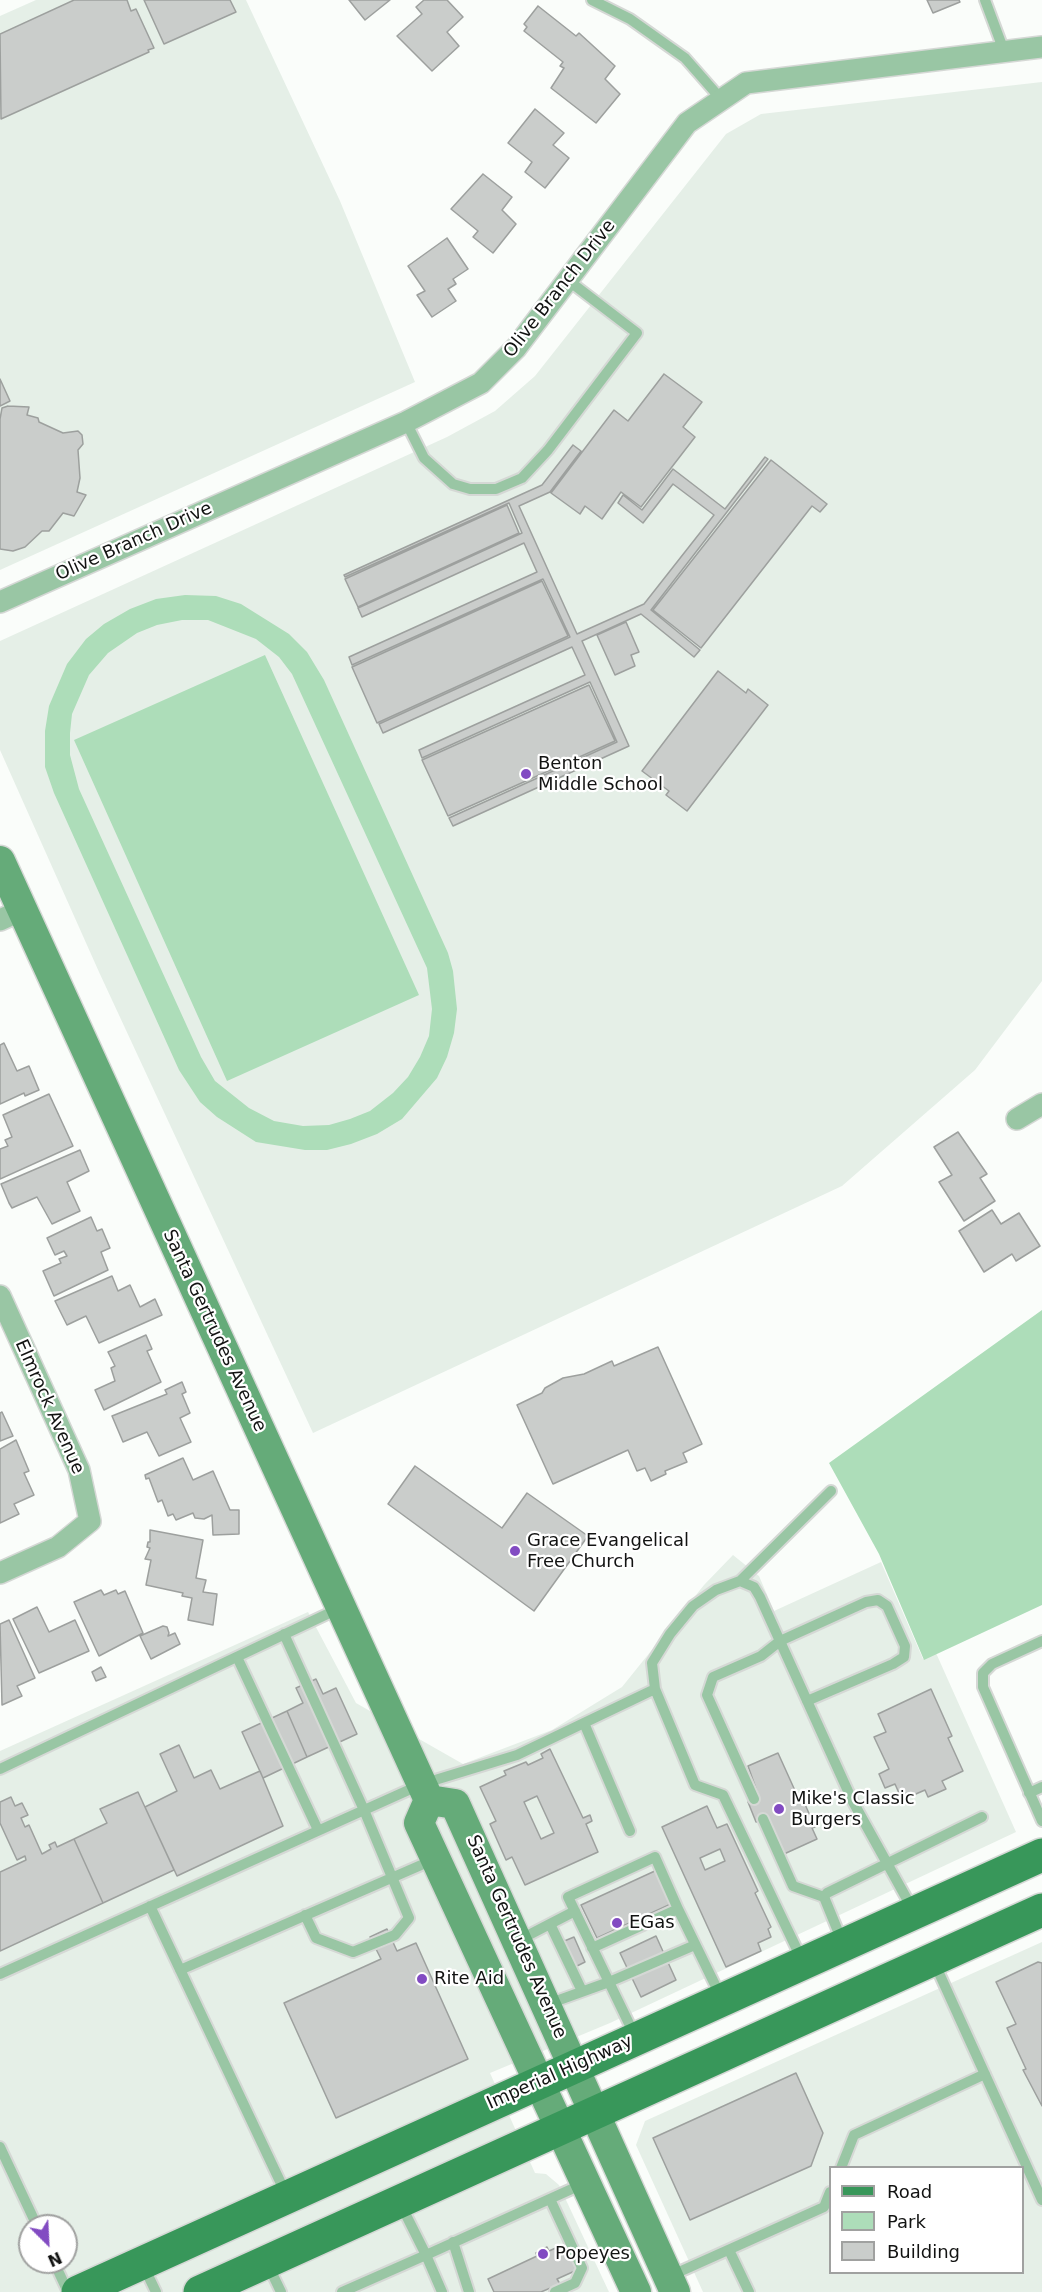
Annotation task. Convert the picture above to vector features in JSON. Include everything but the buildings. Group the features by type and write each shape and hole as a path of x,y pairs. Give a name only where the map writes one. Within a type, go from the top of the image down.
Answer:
{"main road":[{"name":"Santa Gertrudes Avenue","path":"0,861 11,915 341,1608 425,1792 418,1823 541,2082 636,2292"},
{"name":"Santa Gertrudes Avenue","path":"425,1792 455,1804 547,2004 671,2284"},
{"name":"Imperial Highway","path":"78,2292 1042,1855"},
{"path":"201,2292 1042,1910"},
{"path":"914,1913 933,1959"}],"street":[{"name":"Olive Branch Drive","path":"0,602 406,422 481,383 516,348 687,123 746,83 1042,46"},
{"path":"1017,1119 1042,1104"},
{"name":"Elmrock Avenue","path":"0,1296 79,1470 90,1521 58,1547 0,1573"}],"lane":[{"path":"592,0 630,20 685,58 721,99"},
{"path":"985,0 1004,51"},
{"path":"406,422 424,458 453,484 471,489 496,489 522,478 548,450 637,333 569,281"},
{"path":"803,1963 723,1794 695,1785 655,1689 652,1663 670,1634 693,1606 716,1590 740,1581 831,1491"},
{"path":"740,1581 754,1587 852,1800 914,1913"},
{"path":"754,1799 707,1695 712,1677 761,1656 780,1641 866,1602 878,1599 887,1606 901,1636 905,1646 904,1657 893,1664 807,1701"},
{"path":"0,1770 341,1608"},
{"path":"284,1635 364,1810 409,1918 395,1935 353,1952 316,1938 305,1915"},
{"path":"1042,1641 992,1664 982,1673 983,1688 1042,1821"},
{"path":"237,1657 318,1830"},
{"path":"0,1974 364,1810 425,1792 517,1755 655,1689"},
{"path":"584,1723 630,1831"},
{"path":"1029,1792 1042,1787"},
{"path":"824,1897 827,1893 982,1817"},
{"path":"763,1819 793,1886 824,1897"},
{"path":"637,2038 568,1897 655,1857 723,2000"},
{"path":"180,1970 435,1858"},
{"path":"824,1897 827,1909 844,1945"},
{"path":"150,1906 288,2197"},
{"path":"592,1948 678,1909"},
{"path":"518,1940 575,1911"},
{"path":"549,1924 582,1991"},
{"path":"547,2004 609,1982 695,1945"},
{"path":"933,1959 1042,2200"},
{"path":"842,2166 854,2135 985,2074"},
{"path":"0,2147 31,2214"},
{"path":"342,2292 585,2183"},
{"path":"671,2284 729,2250 824,2207 829,2196"},
{"path":"550,2199 582,2268 575,2283 555,2292"},
{"path":"400,2202 442,2292"},
{"path":"453,2242 468,2292"},
{"path":"729,2250 749,2292"},
{"path":"266,2262 281,2292"},
{"path":"142,2263 156,2292"},
{"path":"60,2274 68,2292"}],"shaded area":[{"path":"36,0 246,0 340,201 415,382 0,570 0,16"},
{"name":"Benton Middle School","path":"1042,82 1042,981 975,1070 842,1186 313,1433 99,972 0,750 0,641 447,437 495,411 535,376 726,134 761,114"},
{"path":"733,1555 759,1576 774,1611 881,1562 923,1659 936,1653 1016,1832 610,2023 490,2073 535,2173 546,2174 559,2185 609,2292 0,2292 0,1751 308,1612 356,1703 463,1764 552,1730 622,1687 704,1585"},
{"path":"1042,1942 1042,2292 703,2292 636,2145 645,2121"}],"green space":[{"path":"185,595 216,596 241,604 289,634 307,652 324,680 448,953 453,971 457,1009 454,1033 447,1057 437,1078 402,1119 377,1134 327,1150 305,1150 256,1142 217,1117 200,1102 179,1070 54,793 45,767 45,731 49,706 67,664 86,639 104,624 130,609 156,599","holes":["182,620 208,620 256,639 279,657 292,674 427,968 432,1009 429,1036 408,1077 393,1093 370,1111 329,1125 303,1126 274,1121 249,1108 215,1081 201,1057 79,789 70,755 72,714 89,675 108,653 137,633 157,625"]},
{"path":"265,655 419,995 227,1081 74,740"},
{"path":"1042,1310 1042,1605 924,1660 879,1554 829,1463"}],"place":[{"name":"Benton Middle School","path":"526,774"},
{"name":"Grace Evangelical Free Church","path":"515,1551"},
{"name":"Mike's Classic Burgers","path":"779,1809"},
{"name":"EGas","path":"617,1923"},
{"name":"Rite Aid","path":"422,1979"},
{"name":"Popeyes","path":"543,2254"}]}
